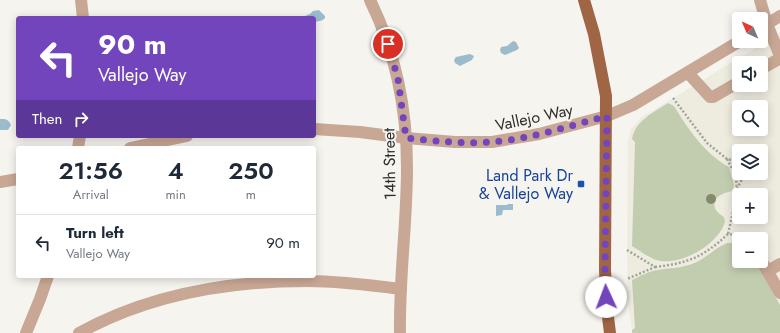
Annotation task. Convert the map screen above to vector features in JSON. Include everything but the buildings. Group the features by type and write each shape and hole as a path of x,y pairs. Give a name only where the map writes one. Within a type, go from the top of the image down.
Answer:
{"main road":[{"path":"584,0 594,34 606,96 605,270 610,333"}],"street":[{"path":"81,0 83,16"},
{"name":"14th Street","path":"370,0 388,44 398,79 406,138 407,170 400,333"},
{"path":"760,0 762,12"},
{"path":"768,24 780,16"},
{"path":"768,34 780,56 768,64"},
{"name":"Vallejo Way","path":"316,129 455,142 492,142 539,134 607,116 633,105 732,46"},
{"path":"688,73 710,97 713,97 732,86"},
{"path":"140,146 178,138"},
{"path":"0,182 16,178"},
{"path":"768,271 780,264"},
{"path":"766,268 780,293"},
{"path":"26,333 47,278"},
{"path":"79,333 109,318 150,304 184,294 219,287 264,282 308,281 344,282 401,289"}],"path":[{"path":"673,98 707,143 727,159 736,176 737,188"},
{"path":"727,159 732,160"},
{"path":"627,279 655,267 675,265 695,259 716,245 728,234 732,216"},
{"path":"728,234 732,235"},
{"path":"627,250 655,267"}],"shaded area":[{"path":"780,33 780,305 760,268 768,268 768,232 732,232 732,268 735,268 632,330 628,302 627,259 628,141 631,129 642,117 732,62 732,92 768,92 768,56 742,56 755,48 768,48 768,40"}],"green space":[{"path":"668,103 674,106 691,132 705,148 720,162 729,167 734,185 732,191 718,196 715,200 715,208 724,217 725,222 715,239 697,252 676,260 656,260 632,246 635,142 632,139 637,127 651,114"},
{"path":"727,243 732,243 732,268 760,268 780,305 780,333 632,333 632,330 635,328 632,280 651,271 692,264"}],"water":[{"path":"319,10 325,18 316,22 316,16 305,16 313,11"},
{"path":"513,41 516,42 519,48 517,50 505,55 501,53 501,47 507,46"},
{"path":"470,54 474,56 472,60 460,66 455,63 454,60 456,57"},
{"path":"0,119 8,120 11,125 8,130 0,130"},
{"path":"513,204 513,210 503,210 502,215 496,216 496,205"}],"place":[{"name":"Land Park Dr & Vallejo Way","path":"581,184"}],"route":[{"path":"388,44 398,79 406,138 455,142 492,142 517,139 607,116 606,297"}]}
